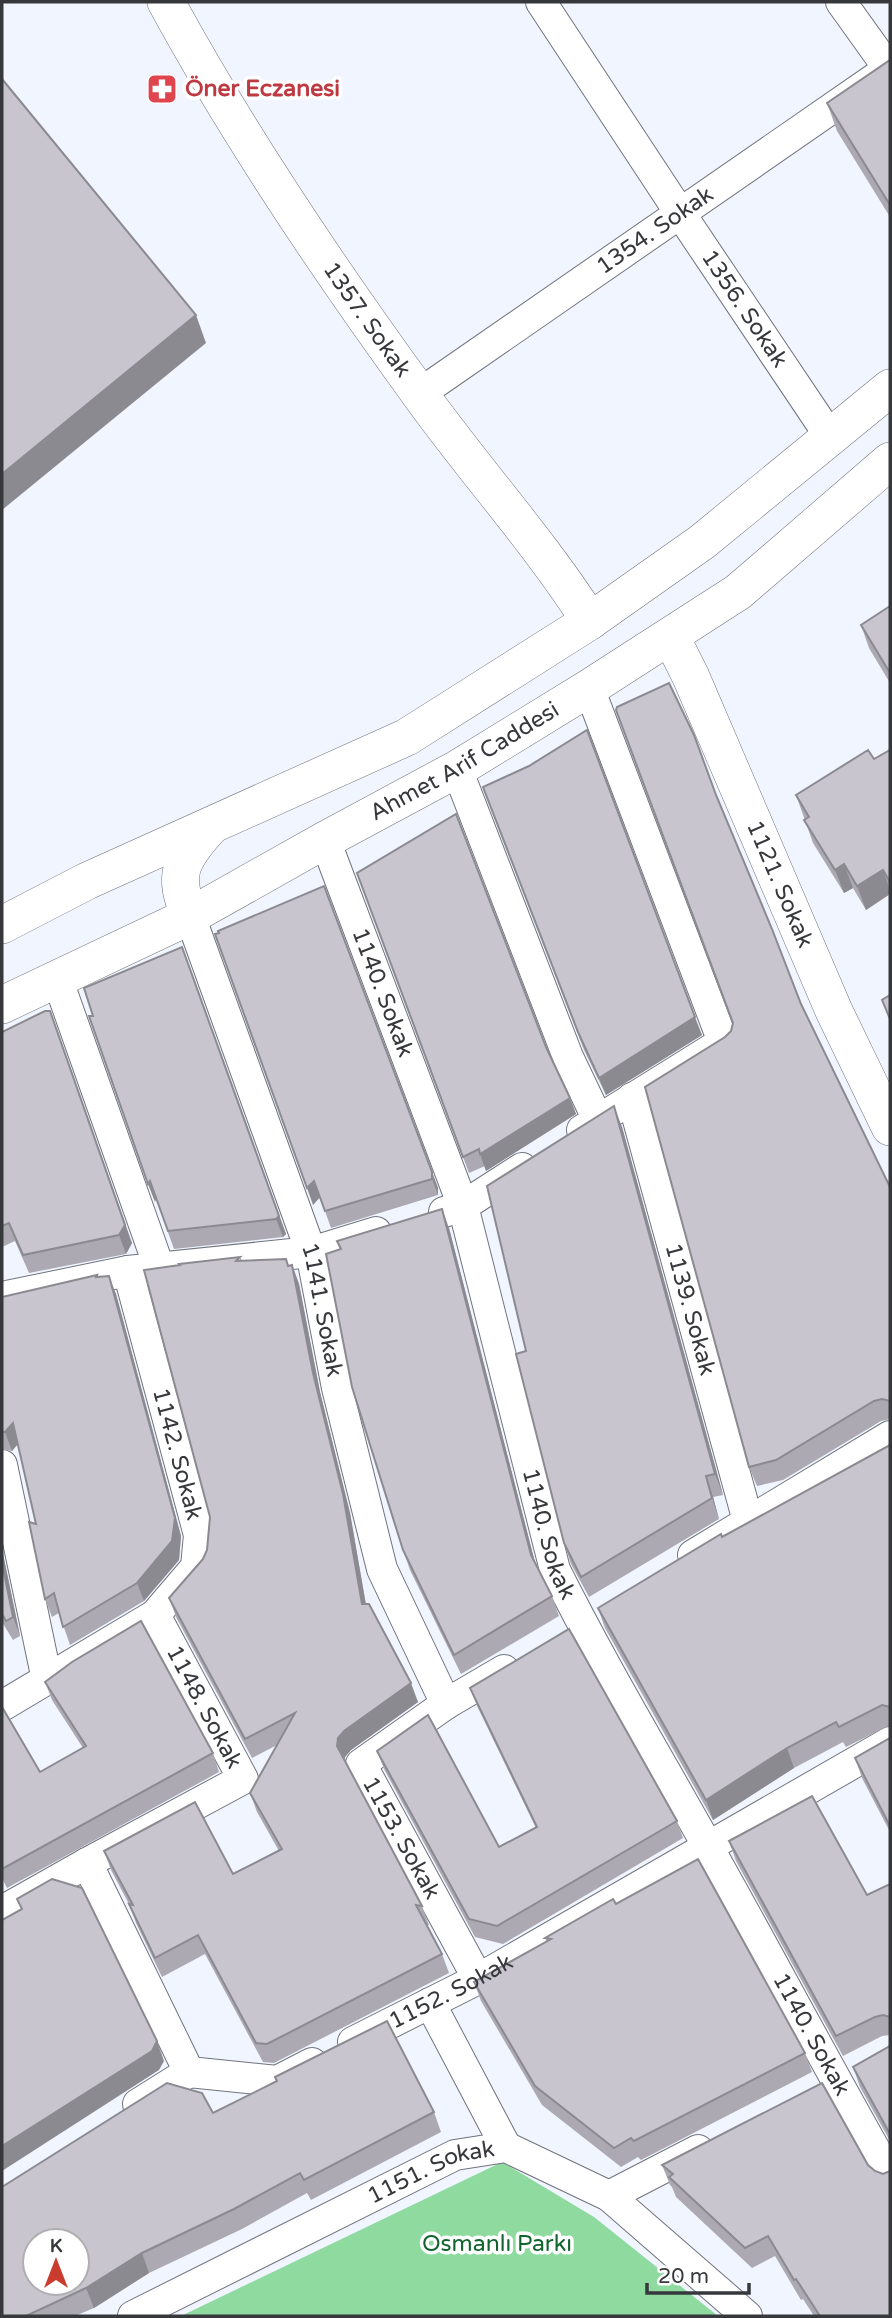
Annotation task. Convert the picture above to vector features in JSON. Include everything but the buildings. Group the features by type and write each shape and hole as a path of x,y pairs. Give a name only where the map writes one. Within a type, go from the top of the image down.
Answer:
{"street":[{"name":"1357. Sokak","path":"166,2 278,190 419,394 566,583 590,621"},
{"name":"1356. Sokak","path":"541,2 831,438"},
{"path":"842,2 889,69"},
{"name":"1354. Sokak","path":"419,394 889,69"},
{"path":"2,925 87,881 407,737 590,621 724,526 890,388"},
{"name":"Ahmet Arif Caddesi","path":"2,1005 190,916 457,769 671,637 738,592 890,461"},
{"name":"1121. Sokak","path":"671,637 691,677 834,1011 890,1127"},
{"path":"5,1288 159,1267 311,1252 463,1206 723,1042 589,688"},
{"path":"457,769 568,1057 598,1120"},
{"path":"190,916 179,884 180,870 186,857 212,825"},
{"name":"1140. Sokak","path":"325,840 463,1206 555,1570 834,2080 890,2176"},
{"name":"1141. Sokak","path":"190,916 311,1252 337,1388 382,1569 446,1704"},
{"path":"57,978 159,1267"},
{"name":"1139. Sokak","path":"632,1098 748,1521"},
{"name":"1142. Sokak","path":"2,1706 155,1615 196,1567 199,1535 128,1271"},
{"path":"665,1572 890,1436"},
{"path":"2,1465 8,1512 47,1681"},
{"name":"1148. Sokak","path":"2,1911 243,1779 155,1615"},
{"name":"1153. Sokak","path":"478,1979 361,1764 446,1704 525,1657"},
{"name":"1152. Sokak","path":"189,2071 277,2081 478,1979 890,1742"},
{"path":"87,1863 189,2071 119,2116"},
{"path":"430,2003 506,2147"},
{"path":"609,2196 728,2135"},
{"name":"1151. Sokak","path":"133,2316 455,2155 506,2147 609,2196 747,2316"}],"green space":[{"name":"Osmanlı Parkı","path":"502,2162 594,2217 718,2316 181,2316"}],"place":[{"name":"Öner Eczanesi","path":"162,89"}]}
